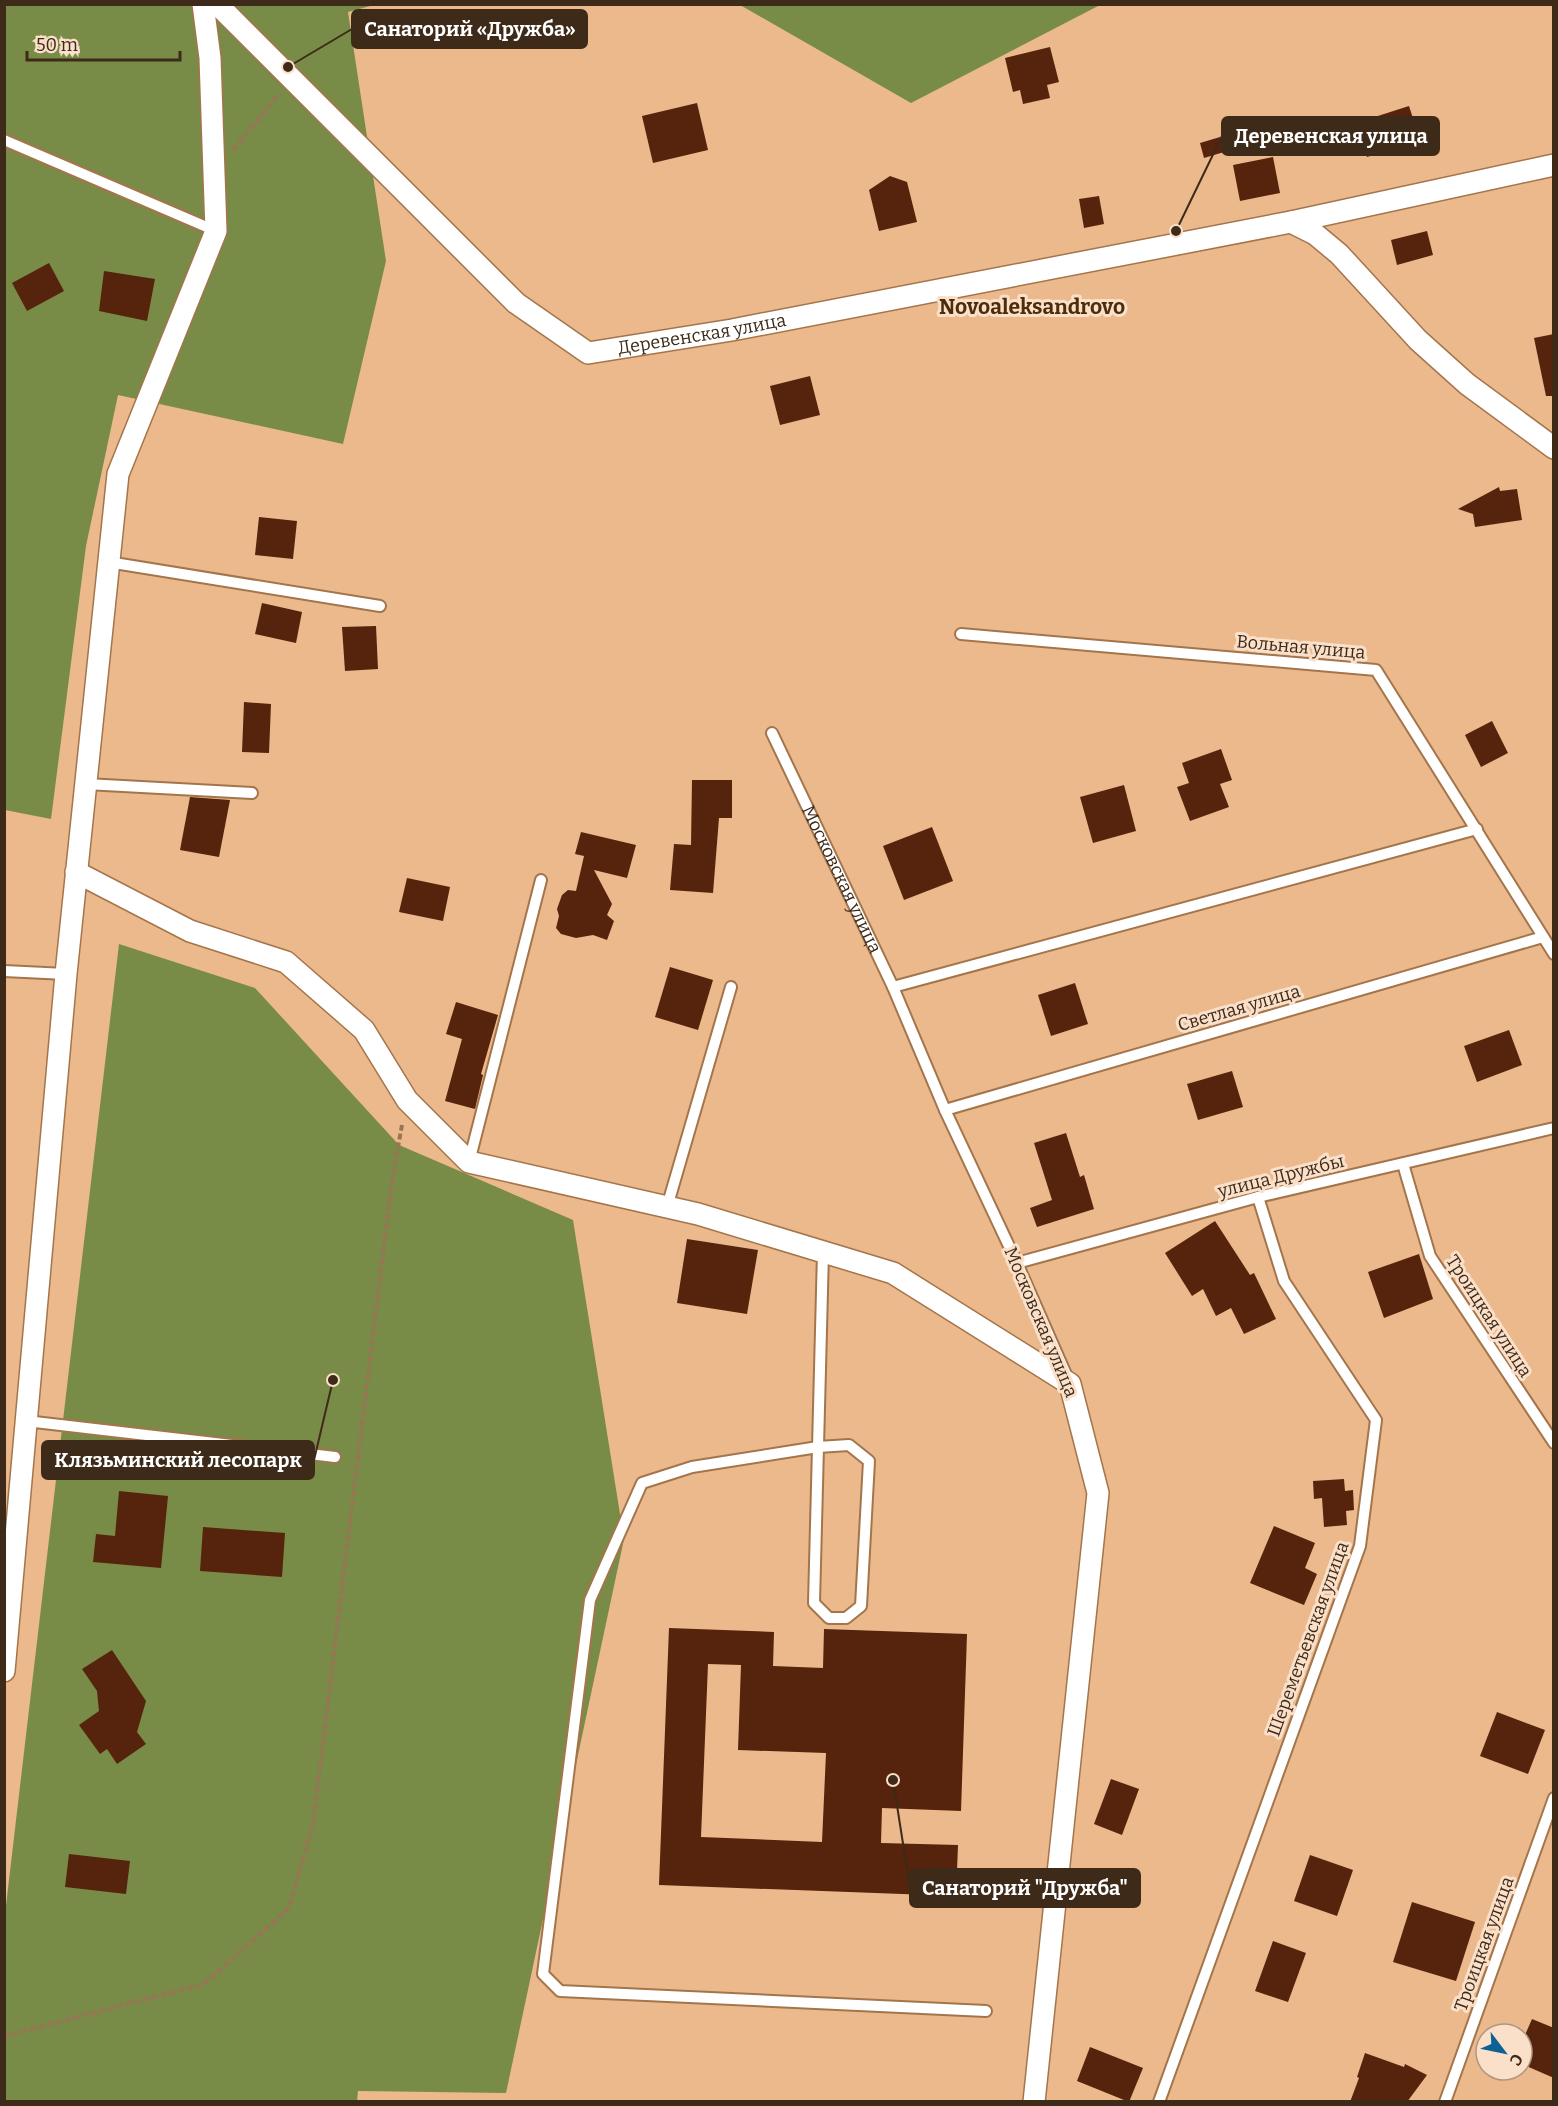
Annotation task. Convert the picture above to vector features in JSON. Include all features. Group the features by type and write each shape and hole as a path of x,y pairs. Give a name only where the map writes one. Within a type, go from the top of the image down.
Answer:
{"street":[{"path":"4,1671 66,974 118,474 216,231 210,58 203,4"},
{"name":"Деревенская улица","path":"217,4 516,303 588,353 732,330 1291,222 1554,165"},
{"path":"1291,222 1315,234 1339,254 1418,340 1467,384 1554,448"},
{"path":"76,872 190,931 286,962 364,1030 407,1100 469,1162 698,1214 893,1273 1070,1384"},
{"name":"Московская улица","path":"1034,2102 1098,1493 1070,1384"}],"lane":[{"path":"4,140 216,231"},
{"path":"108,562 380,606"},
{"name":"Вольная улица","path":"961,634 1376,670 1554,954"},
{"name":"Московская улица","path":"772,733 893,987 945,1110 1017,1263 1070,1384"},
{"path":"86,784 252,794"},
{"path":"893,987 1477,829"},
{"path":"469,1162 542,880"},
{"name":"Светлая улица","path":"945,1110 1544,937"},
{"path":"4,971 66,974"},
{"path":"667,1207 731,987"},
{"name":"улица Дружбы","path":"1017,1263 1258,1197 1554,1128"},
{"name":"Троицкая улица","path":"1403,1164 1430,1256 1554,1443"},
{"name":"Шереметьевская улица","path":"1159,2102 1360,1546 1376,1420 1284,1281 1258,1197"},
{"path":"823,1252 818,1447 814,1603 829,1618 846,1618 861,1606 869,1461 849,1444 818,1447 692,1467 642,1483 590,1600 543,1974 560,1990 986,2011"},
{"path":"26,1421 335,1457"},
{"name":"Троицкая улица","path":"1445,2102 1554,1798"}],"path":[{"path":"214,173 291,79"},
{"path":"4,2036 204,1984 289,1908 313,1823 392,1180 407,1100"}],"green space":[{"path":"4,5 374,5 348,12 386,261 343,444 118,395 86,546 51,819 5,810"},
{"path":"740,5 1100,5 911,103"},
{"path":"119,944 255,988 399,1145 573,1220 624,1539 506,2093 358,2091 357,2102 5,2102 5,1914"}],"building":[{"path":"1050,47 1059,82 1047,85 1050,98 1023,104 1020,90 1013,92 1005,58"},
{"path":"697,103 708,150 653,163 642,116"},
{"path":"1409,106 1420,140 1367,157 1356,123"},
{"path":"1220,137 1224,152 1204,158 1200,143"},
{"path":"1273,157 1280,193 1240,201 1233,165"},
{"path":"890,176 907,182 917,222 879,231 869,190"},
{"path":"1099,196 1104,224 1084,228 1079,199"},
{"path":"1427,231 1433,255 1397,265 1391,240"},
{"path":"49,263 64,291 27,311 12,283"},
{"path":"104,271 155,279 147,321 99,311"},
{"path":"1554,334 1554,396 1546,396 1534,338"},
{"path":"810,376 820,415 780,425 770,386"},
{"path":"1499,487 1500,491 1517,489 1522,520 1475,527 1473,514 1458,509"},
{"path":"259,517 297,521 293,559 255,555"},
{"path":"262,603 302,612 296,643 255,634"},
{"path":"376,626 378,669 345,671 342,627"},
{"path":"244,702 271,704 269,753 242,752"},
{"path":"1492,721 1508,753 1481,767 1465,735"},
{"path":"1221,749 1232,780 1220,784 1229,807 1190,821 1177,787 1189,783 1182,763"},
{"path":"692,780 732,780 732,818 719,818 713,893 670,890 674,844 691,845"},
{"path":"1124,785 1136,831 1093,843 1080,797"},
{"path":"190,797 230,800 219,857 180,850"},
{"path":"932,827 953,881 904,900 883,846"},
{"path":"581,832 636,845 627,878 594,870 612,904 607,915 614,921 607,940 593,935 576,938 561,934 556,928 559,916 557,909 562,895 568,890 576,891 584,856 575,854"},
{"path":"407,878 450,887 443,921 399,912"},
{"path":"670,967 713,980 698,1030 655,1017"},
{"path":"1075,983 1088,1024 1051,1036 1038,995"},
{"path":"456,1002 498,1015 481,1074 483,1075 475,1109 445,1101 462,1039 446,1034"},
{"path":"1509,1030 1522,1065 1477,1082 1464,1046"},
{"path":"1232,1071 1243,1107 1198,1120 1187,1084"},
{"path":"1066,1133 1080,1177 1084,1175 1094,1209 1037,1227 1030,1208 1052,1200 1034,1143"},
{"path":"1215,1221 1250,1275 1254,1273 1276,1319 1244,1334 1231,1308 1216,1316 1203,1289 1192,1296 1165,1253"},
{"path":"687,1239 758,1250 747,1314 677,1303"},
{"path":"1419,1254 1433,1299 1384,1318 1368,1272"},
{"path":"1344,1479 1345,1491 1353,1490 1354,1510 1346,1511 1347,1525 1324,1527 1322,1498 1314,1499 1313,1481"},
{"path":"119,1491 168,1496 161,1568 93,1562 96,1534 115,1536"},
{"path":"1274,1526 1315,1543 1305,1568 1317,1574 1304,1605 1250,1583"},
{"path":"203,1527 285,1533 282,1577 200,1571"},
{"path":"669,1628 774,1632 773,1666 823,1668 824,1629 967,1634 961,1811 882,1808 881,1843 958,1845 956,1896 659,1885","holes":["708,1664 741,1665 738,1750 826,1753 822,1842 701,1837"]},
{"path":"112,1650 146,1701 137,1732 146,1744 117,1764 107,1749 100,1754 79,1725 99,1711 97,1691 82,1669"},
{"path":"1497,1712 1545,1730 1528,1774 1480,1756"},
{"path":"1111,1779 1139,1789 1122,1835 1094,1824"},
{"path":"69,1854 130,1861 126,1894 65,1887"},
{"path":"1310,1855 1353,1870 1337,1916 1294,1901"},
{"path":"1412,1902 1475,1922 1456,1981 1393,1962"},
{"path":"1273,1941 1306,1953 1288,2002 1255,1991"},
{"path":"1532,2019 1554,2028 1554,2078 1534,2069 1534,2022 1531,2022"},
{"path":"1090,2047 1143,2068 1129,2102 1077,2081"},
{"path":"1365,2053 1404,2067 1405,2064 1427,2075 1407,2102 1350,2102"}],"place":[{"name":"Санаторий «Дружба»","path":"288,67"},
{"name":"Деревенская улица","path":"1176,231"},
{"name":"Клязьминский лесопарк","path":"333,1380"},
{"name":"Санаторий \"Дружба\"","path":"893,1780"}],"district":[{"name":"Novoaleksandrovo","path":"1032,307"}]}
